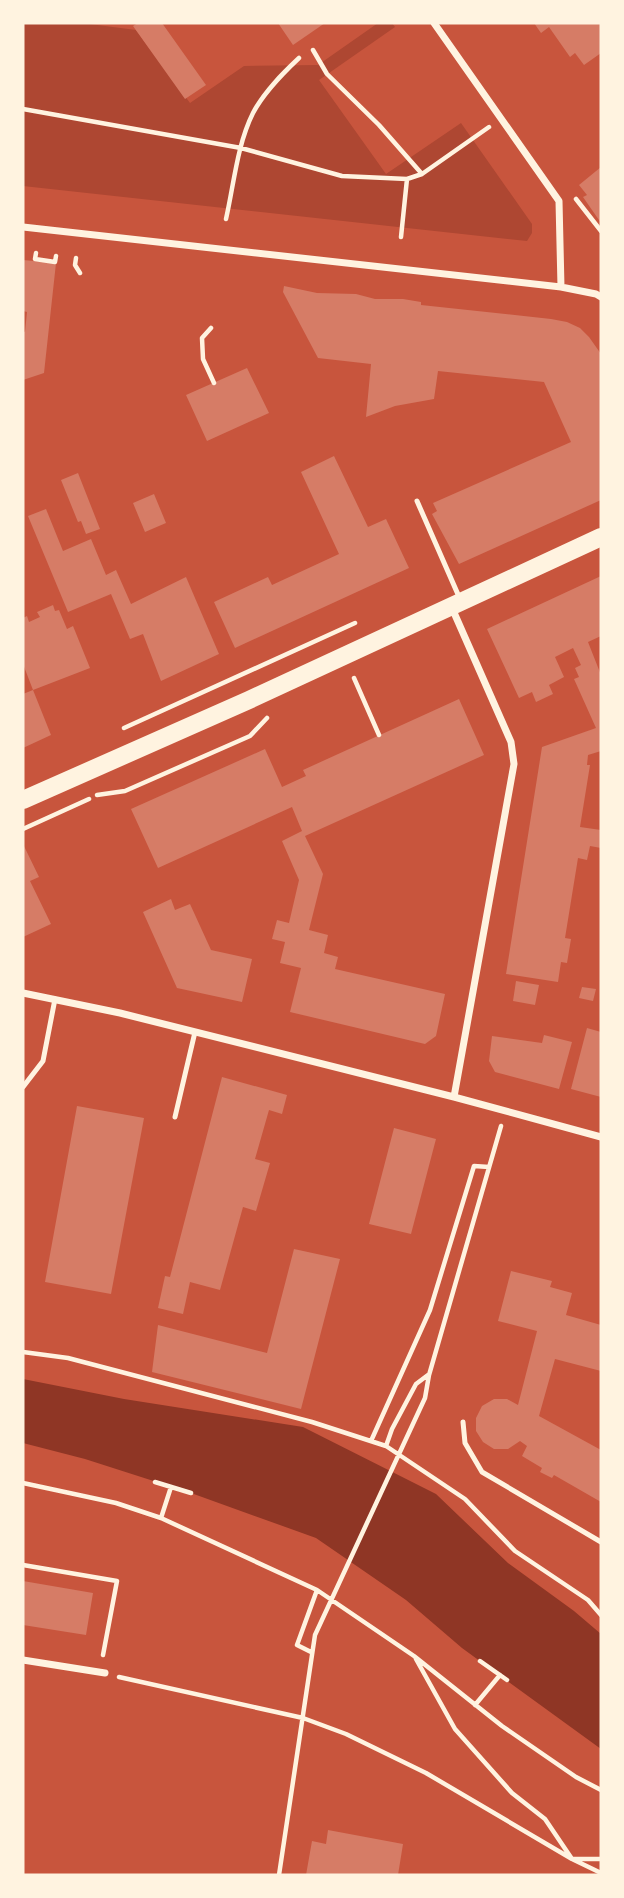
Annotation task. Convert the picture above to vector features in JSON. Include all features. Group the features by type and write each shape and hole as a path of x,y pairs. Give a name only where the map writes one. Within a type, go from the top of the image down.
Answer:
{"main road":[{"path":"23,800 110,763 601,537"}],"street":[{"path":"435,23 559,201 561,287"},
{"path":"23,227 561,287 601,297"},
{"path":"454,1097 514,764 511,742 457,604"},
{"path":"23,993 195,1032 601,1137"},
{"path":"23,1660 105,1673"}],"lane":[{"path":"417,501 451,580 457,604"},
{"path":"23,1087 43,1061 55,999"},
{"path":"175,1117 195,1032"},
{"path":"463,1422 465,1443 482,1472 601,1542"}],"path":[{"path":"313,50 327,74 379,125 422,174"},
{"path":"226,219 241,148 254,112 280,76 299,58"},
{"path":"23,109 241,148 342,176 407,179 422,174 502,118"},
{"path":"401,237 407,179"},
{"path":"559,201 577,199 601,231"},
{"path":"36,253 35,259 55,262 56,256"},
{"path":"76,258 75,265 80,273"},
{"path":"211,328 202,338 202,359 214,383"},
{"path":"124,728 359,621"},
{"path":"366,673 354,678 379,735"},
{"path":"23,829 101,793 125,791 250,736 267,718"},
{"path":"279,1875 315,1635 425,1398 429,1375 505,1111"},
{"path":"371,1441 430,1310 474,1166 489,1167"},
{"path":"23,1352 68,1358 312,1422 386,1446 465,1499 515,1551 588,1600 601,1615"},
{"path":"386,1446 416,1384 429,1375"},
{"path":"155,1482 191,1493"},
{"path":"23,1483 116,1503 162,1518 317,1590 414,1656 502,1726 601,1790"},
{"path":"162,1518 171,1487"},
{"path":"23,1565 117,1581 104,1655"},
{"path":"312,1652 297,1645 317,1590"},
{"path":"414,1656 455,1729 512,1793 545,1819 572,1859"},
{"path":"480,1661 506,1680"},
{"path":"105,1673 303,1718 346,1734 426,1773 572,1859 601,1873"},
{"path":"475,1705 500,1675"},
{"path":"572,1859 601,1859"}],"shaded area":[{"path":"23,23 82,23 136,30 190,103 244,66 318,65 378,23 392,23 395,27 319,80 386,174 461,123 532,224 532,233 527,241 23,186"},
{"path":"23,1379 124,1399 303,1427 436,1494 508,1563 601,1634 601,1749 462,1648 406,1600 316,1538 191,1493 85,1459 23,1443"}],"building":[{"path":"138,23 162,23 206,85 185,99 133,26"},
{"path":"278,23 325,23 293,45"},
{"path":"534,23 601,23 601,53 584,65 575,53 570,57 549,27 541,33"},
{"path":"601,167 601,223 583,197 587,195 579,185"},
{"path":"23,260 56,263 44,373 23,380 23,331 25,332 27,312 23,311"},
{"path":"284,286 317,293 403,299 421,302 421,305 551,319 580,328 601,354 601,500 459,564 432,514 437,511 433,503 571,442 544,382 438,371 434,399 395,406 366,417 371,364 318,358 283,292"},
{"path":"247,368 269,413 207,441 186,395"},
{"path":"334,456 368,527 386,519 409,568 235,648 214,602 268,577 272,585 339,554 301,472"},
{"path":"78,473 100,529 86,534 81,521 78,522 61,480"},
{"path":"154,494 166,523 145,532 133,503"},
{"path":"46,509 63,551 91,539 106,575 116,570 131,604 186,577 219,654 161,681 143,634 130,639 111,594 68,612 28,516"},
{"path":"601,576 601,636 588,642 601,675 601,751 588,755 587,765 590,765 580,827 601,830 601,848 590,846 587,860 578,858 565,938 571,939 567,963 561,962 558,982 506,974 542,747 596,728 574,679 579,677 575,668 581,665 573,648 555,657 564,677 549,685 553,694 536,702 532,692 519,698 487,629"},
{"path":"53,605 55,611 59,610 67,629 73,626 90,668 33,690 23,664 23,618 27,616 29,622 40,617 37,612"},
{"path":"33,690 51,735 23,748 23,694"},
{"path":"459,699 484,755 305,836 323,874 309,930 328,935 324,953 338,957 335,969 445,994 436,1036 425,1044 290,1012 301,968 280,963 285,942 272,939 277,920 289,923 299,880 282,841 302,831 292,807 158,868 131,809 265,749 282,787 306,776 303,770"},
{"path":"23,844 39,877 30,881 51,924 23,937"},
{"path":"171,899 175,910 190,904 211,950 252,959 242,1002 177,988 143,912"},
{"path":"516,981 539,985 535,1005 513,1001"},
{"path":"582,987 596,989 593,1001 579,998"},
{"path":"587,1028 601,1032 601,1097 571,1089"},
{"path":"544,1035 572,1042 559,1089 495,1072 489,1061 492,1036 542,1043"},
{"path":"222,1077 287,1095 282,1114 269,1110 255,1159 270,1163 256,1211 243,1207 220,1290 190,1282 183,1314 158,1308 165,1276 170,1277"},
{"path":"77,1106 144,1118 111,1294 45,1282"},
{"path":"394,1128 436,1139 411,1234 369,1224"},
{"path":"294,1249 340,1259 301,1409 152,1372 158,1325 267,1353"},
{"path":"511,1271 552,1281 550,1287 572,1293 566,1315 601,1325 601,1371 555,1359 539,1416 601,1450 601,1502 554,1475 552,1478 540,1472 542,1468 522,1456 527,1446 520,1441 508,1449 494,1449 483,1442 476,1431 476,1418 482,1406 494,1399 507,1399 518,1405 537,1331 498,1321"},
{"path":"23,1581 93,1593 86,1635 23,1625"},
{"path":"328,1830 403,1844 398,1875 306,1875 312,1841 326,1844"}]}
